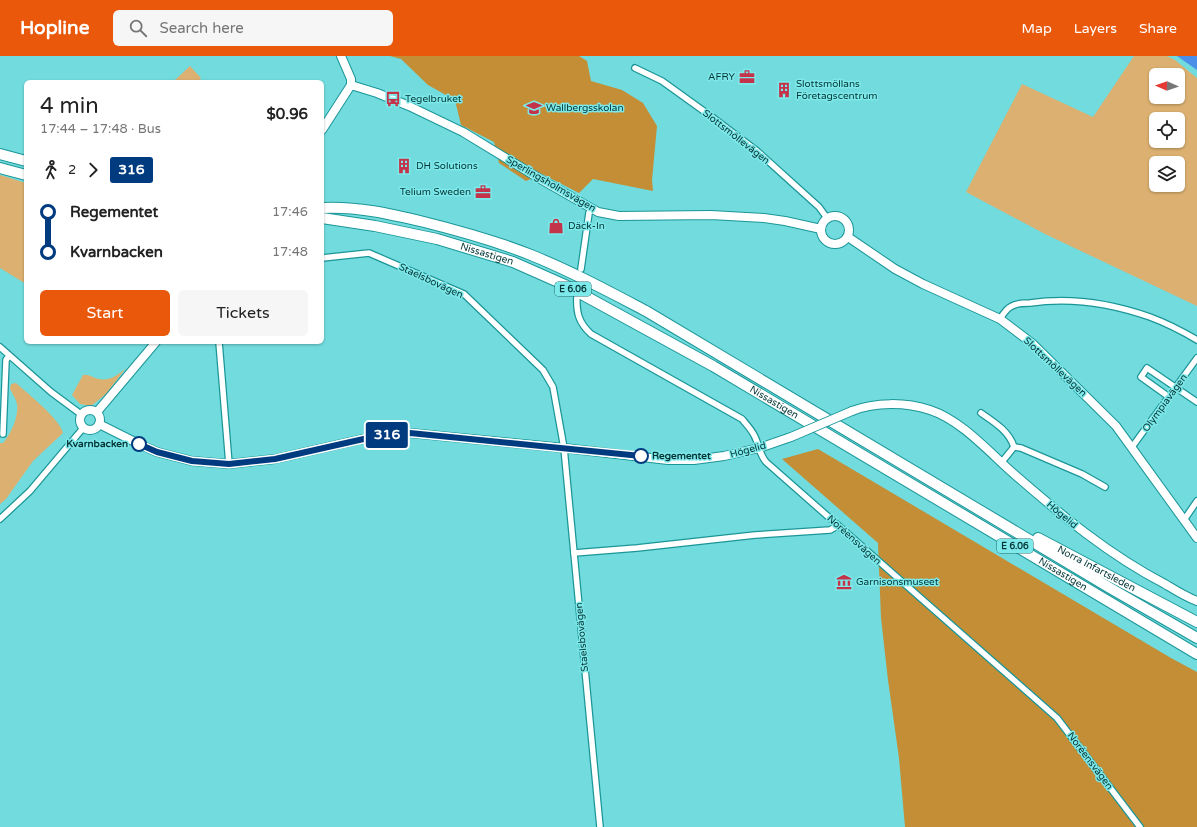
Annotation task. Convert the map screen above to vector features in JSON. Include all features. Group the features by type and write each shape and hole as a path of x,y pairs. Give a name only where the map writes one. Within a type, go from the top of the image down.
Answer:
{"highway":[{"path":"0,154 24,161"},
{"path":"0,168 24,175"},
{"name":"E 6.06","path":"324,204 337,207"},
{"name":"Nissastigen","path":"324,208 337,207 376,212 439,226 482,238 531,255 573,273 646,311 994,518"},
{"name":"Nissastigen","path":"324,218 375,226 437,239 513,262 565,285 713,366 1197,654"},
{"name":"E 6.06","path":"994,518 1110,588 1197,638"},
{"name":"Norra Infartsleden","path":"994,518 1045,541 1197,622"}],"street":[{"path":"324,127 351,85 351,79 341,56"},
{"name":"Slottsmöllevägen","path":"635,68 662,81 740,139 813,202 827,218"},
{"name":"Sperlingsholmsvägen","path":"351,85 377,93 409,106 463,132 592,208 607,214 619,216 712,214 764,218 821,229"},
{"path":"581,268 592,208"},
{"path":"836,216 845,219 849,226 848,237 840,243 830,244 822,237 821,229 823,222 827,218 836,216"},
{"name":"Slottsmöllevägen","path":"848,237 896,270 1000,319 1033,344 1116,426 1197,538"},
{"name":"Staelsbovägen","path":"324,258 369,253 464,294 543,370 553,387 564,448 600,827"},
{"name":"Noréensvägen","path":"577,296 576,308 578,317 591,334 742,419 754,435 761,455 766,462 1057,718 1075,739 1140,827"},
{"path":"1000,319 1006,310 1015,305 1042,301 1070,301 1097,304 1150,317 1197,340"},
{"path":"97,412 154,344"},
{"path":"220,344 229,464"},
{"path":"0,347 51,392 82,415"},
{"path":"3,434 2,387 6,360 9,356"},
{"name":"Olympiavägen","path":"1132,447 1197,358"},
{"path":"1169,397 1141,377 1147,368 1197,402"},
{"name":"Högelid","path":"99,424 157,452 192,461 229,464 275,459 368,438 410,433 668,460 694,460 724,456 759,448 791,437 867,406 914,406 930,410 954,422 978,441 1001,463 1064,517 1115,555 1146,574 1197,601"},
{"path":"88,410 97,412 100,417 99,424 96,428 91,429 84,427 80,420 82,415 88,410"},
{"path":"981,413 1012,439 1014,447"},
{"path":"0,519 30,491 84,427"},
{"path":"1001,463 1014,447"},
{"path":"1014,447 1061,464 1105,487"},
{"path":"1184,520 1197,501"},
{"path":"574,553 738,537 830,530 837,526"}],"shaded area":[{"path":"390,56 579,56 587,61 591,81 622,90 643,103 657,126 652,180 653,191 593,179 579,193 542,174 526,181 499,163 494,142 461,125 455,100 428,85 401,59"},
{"path":"1134,56 1167,56 1185,68 1149,68 1149,104 1185,104 1185,68 1197,78 1197,306 1045,234 966,192 1022,84 1093,117"},
{"path":"190,66 201,78 200,80 175,80"},
{"path":"0,175 24,182 24,283 0,268"},
{"path":"126,368 106,394 91,406 80,404 72,395 83,375 99,379 107,379 117,375"},
{"path":"16,383 50,414 61,427 63,433 33,461 6,499 0,504 0,443 3,443 6,439 16,419 17,404 10,389 11,384"},
{"path":"818,449 1197,672 1197,827 905,827 899,758 881,618 878,543 782,459"}],"water":[{"path":"1177,56 1197,56 1197,70"}],"tunnel":[{"path":"578,294 580,275"}],"bus line":[{"name":"316","path":"139,444 157,452 177,458 192,461 229,464 275,459 368,438 410,433 641,456"}],"place":[{"name":"AFRY","path":"747,77"},
{"name":"Slottsmöllans Företagscentrum","path":"784,90"},
{"name":"Tegelbruket","path":"393,99"},
{"name":"Wallbergsskolan","path":"534,108"},
{"name":"DH Solutions","path":"404,166"},
{"name":"Telium Sweden","path":"483,192"},
{"name":"Däck-In","path":"556,226"},
{"name":"Kvarnbacken","path":"139,444"},
{"name":"Regementet","path":"641,456"},
{"name":"Garnisonsmuseet","path":"844,582"}]}
